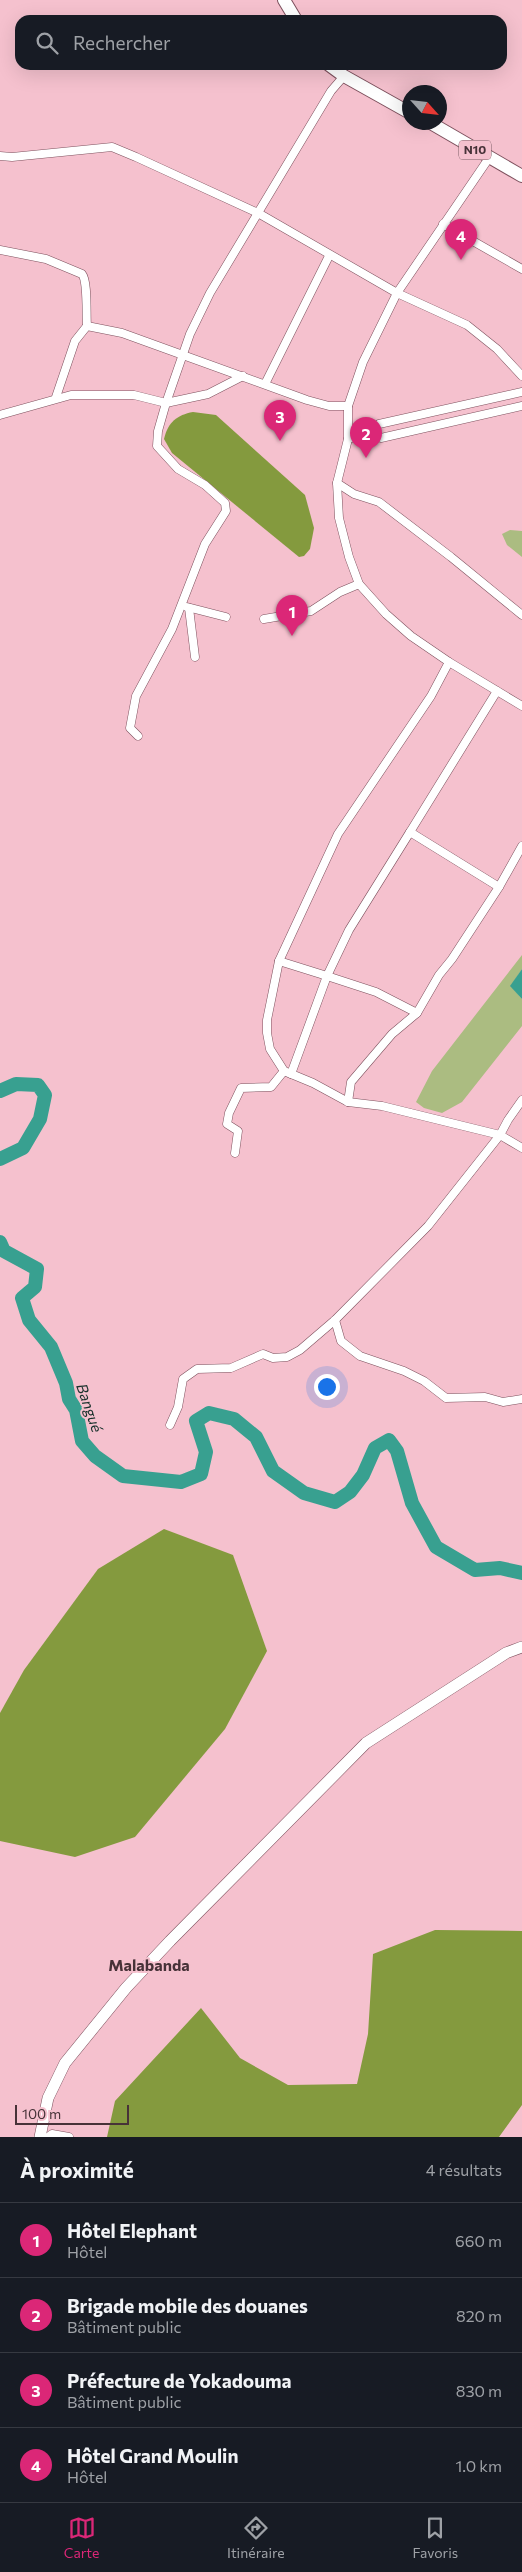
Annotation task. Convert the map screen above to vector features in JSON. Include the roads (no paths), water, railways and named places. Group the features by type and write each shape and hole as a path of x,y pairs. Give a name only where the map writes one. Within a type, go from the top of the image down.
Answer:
{"highway":[{"path":"284,0 293,15"},
{"path":"336,70 402,109"},
{"name":"N10","path":"442,130 522,176"}],"main road":[{"path":"40,2137 48,2098 65,2062 126,1988 170,1941 366,1743 506,1653 522,1647"}],"street":[{"path":"138,736 130,728 136,696 186,607 204,544 226,511 225,504 205,485 178,469 157,446 158,431 166,403 183,354 210,293 332,91 344,76"},
{"path":"0,156 12,158 112,147 258,213 329,256 397,293 467,325 497,348 522,376"},
{"path":"489,158 397,293 363,362 348,406 348,439 337,483 339,518 349,557 359,584 386,614 411,636 449,662 522,706"},
{"path":"443,224 522,269"},
{"path":"0,250 46,259 82,274 86,286 87,326 75,341 56,397"},
{"path":"265,384 329,256"},
{"path":"87,326 122,333 314,402 329,406 348,406"},
{"path":"0,414 43,403 56,397 71,395 134,395 166,403 208,394 243,376"},
{"path":"348,439 367,434 379,424 522,392"},
{"path":"367,434 380,438 521,409"},
{"path":"337,483 354,494 379,502 522,615"},
{"path":"264,619 311,611 340,592 359,584"},
{"path":"186,607 226,617"},
{"path":"186,607 195,656"},
{"path":"449,662 431,696 338,834 279,961 267,1020 267,1034 270,1050 287,1073 314,1083 348,1102 382,1106 500,1135 522,1148"},
{"path":"235,1153 238,1131 227,1124 229,1113 241,1088 271,1087 287,1073 327,976 349,930 497,691"},
{"path":"410,832 499,887"},
{"path":"348,1102 351,1082 392,1034 417,1012 439,975 499,887 522,846"},
{"path":"279,961 376,992 417,1012"},
{"path":"170,1425 178,1407 183,1378 197,1368 231,1368 262,1354 273,1358 288,1356 300,1350 334,1320 428,1226 500,1135 522,1100"},
{"path":"334,1320 341,1341 360,1356 404,1371 424,1381 446,1398 485,1397 503,1402 522,1399"},
{"path":"48,2137 52,2134 69,2137"}],"waterway":[{"name":"Bangué","path":"0,1091 16,1084 38,1085 45,1095 40,1119 23,1148 0,1159"},
{"name":"Bangué","path":"0,1242 4,1251 37,1269 35,1287 22,1298 29,1320 51,1347 66,1383 69,1399 76,1410 82,1441 95,1456 123,1476 181,1482 201,1474 206,1452 196,1421 209,1413 234,1419 256,1437 273,1471 304,1493 335,1502 350,1492 363,1475 375,1448 389,1440 397,1451 412,1503 436,1547 475,1570 500,1568 522,1573"}],"place":[{"name":"Hôtel Grand Moulin","path":"461,260"},
{"name":"Préfecture de Yokadouma","path":"280,441"},
{"name":"Brigade mobile des douanes","path":"366,458"},
{"name":"Hôtel Elephant","path":"292,636"}],"district":[{"name":"Malabanda","path":"149,1965"}]}
